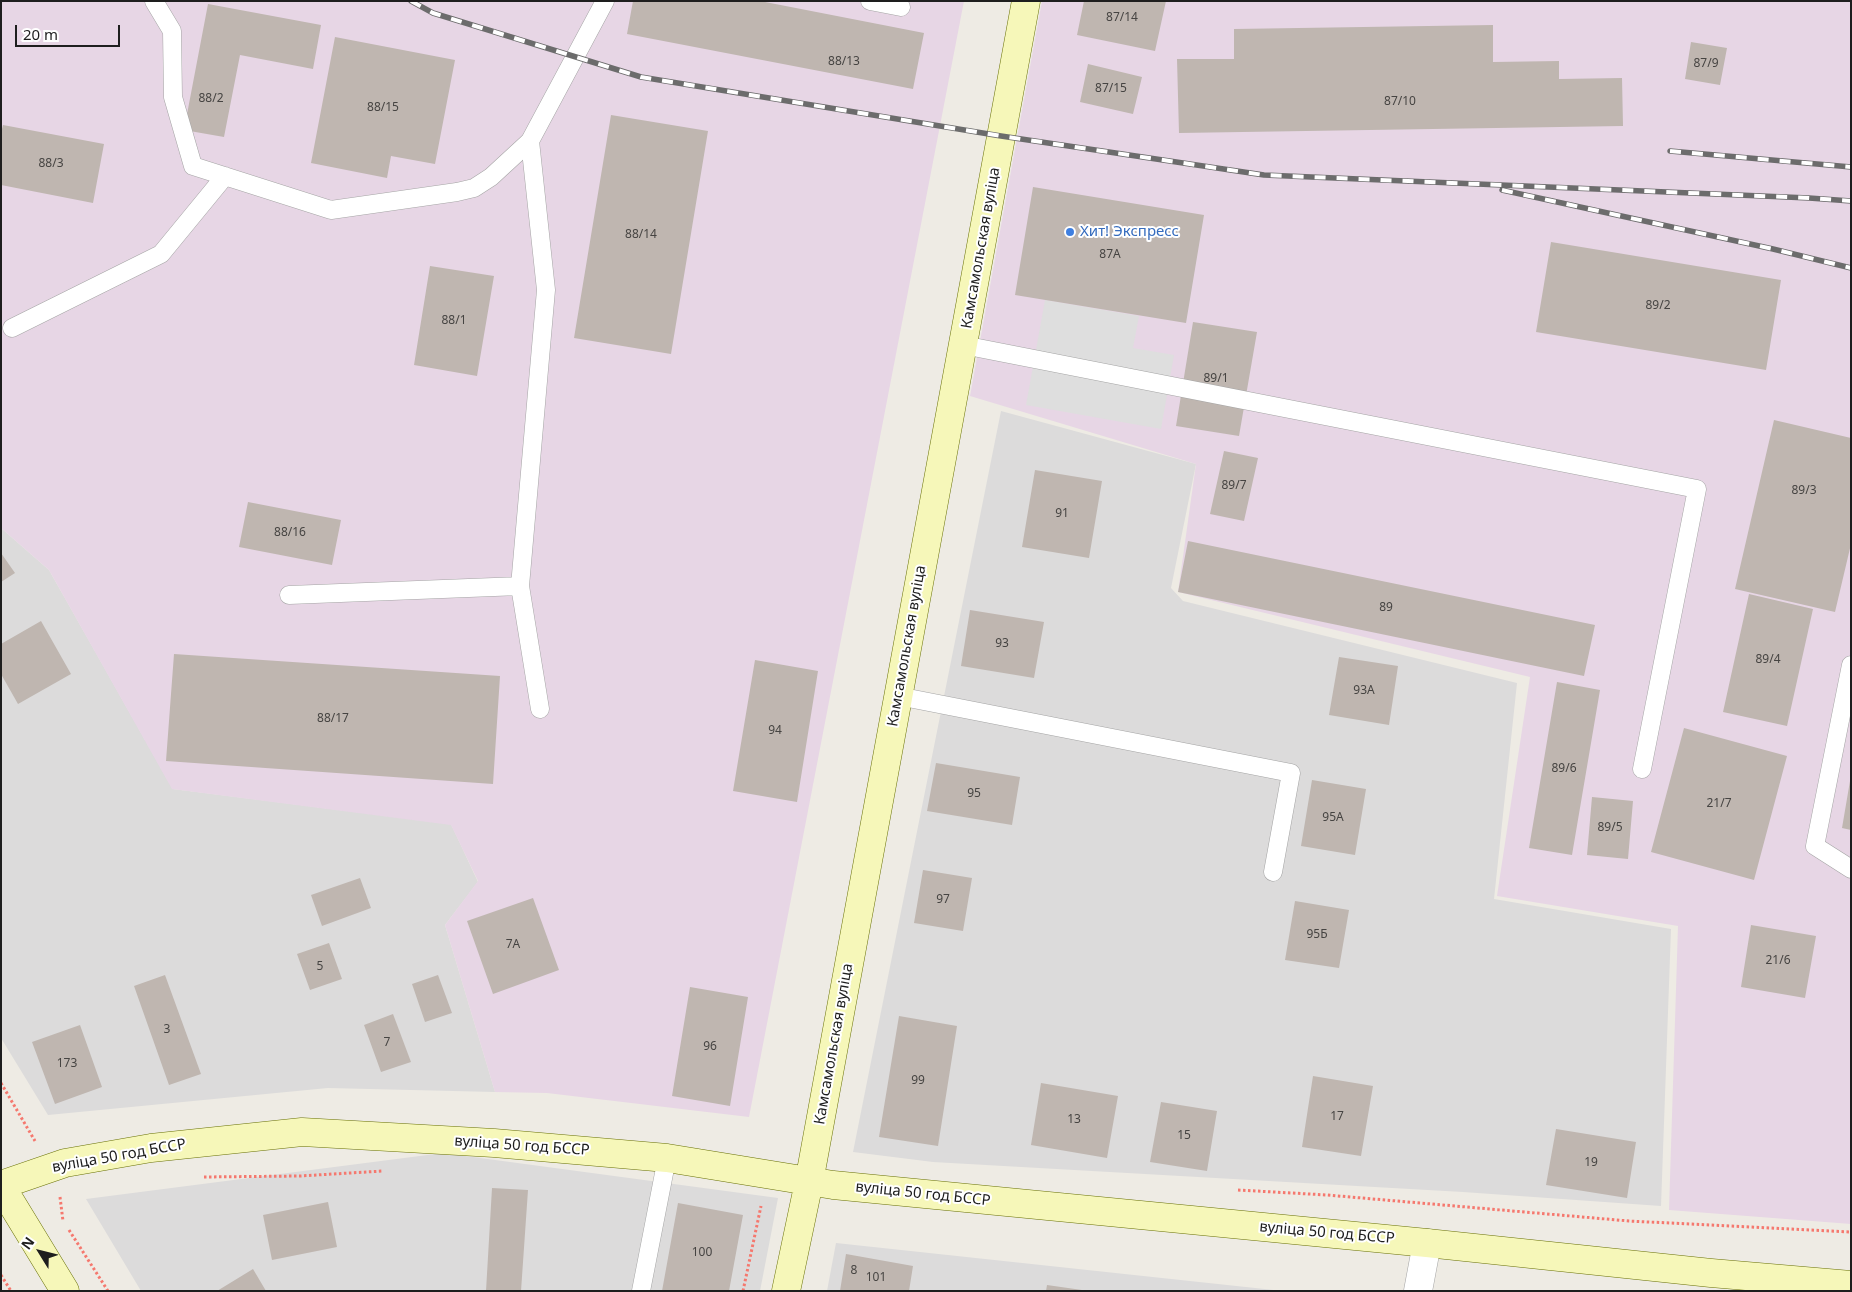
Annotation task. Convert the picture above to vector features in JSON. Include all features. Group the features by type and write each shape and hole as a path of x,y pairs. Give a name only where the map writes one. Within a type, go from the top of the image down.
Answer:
{"main road":[{"name":"Камсамольская вуліца","path":"786,1291 809,1182 1026,1"},
{"name":"вуліца 50 год БССР","path":"1,1186 65,1162 151,1148 302,1132 494,1143 667,1158 809,1182 1427,1243 1713,1282 1851,1285"},
{"path":"1,1186 65,1291"}],"street":[{"path":"1418,1291 1427,1243"}],"lane":[{"path":"154,1 172,31 173,97 193,166 331,210 457,192 474,188 491,177 530,141 604,1"},
{"path":"870,1 901,7"},
{"path":"530,141 546,290 520,586 540,709"},
{"path":"12,328 161,254 226,176"},
{"path":"963,345 1697,489 1642,769"},
{"path":"289,595 520,586"},
{"path":"1851,666 1815,846 1851,869"},
{"path":"898,696 1291,774 1273,872"},
{"path":"641,1291 667,1158"}],"path":[{"path":"202,1177 300,1176 389,1171"},
{"path":"1228,1189 1337,1196 1629,1222 1851,1232"},
{"path":"60,1194 62,1219 108,1291"},
{"path":"743,1291 762,1204"},
{"path":"1,1274 11,1291"}],"shaded area":[{"path":"1,1 964,1 749,1117 547,1093 495,1092 445,925 478,881 451,825 172,789 49,570 1,528"},
{"path":"1042,1 1851,1 1851,1224 1669,1210 1678,926 1497,896 1530,677 1178,592 1196,464 970,396"},
{"path":"1045,300 1139,316 1133,348 1174,355 1161,429 1026,405"},
{"path":"1001,411 1196,464 1171,588 1183,601 1517,683 1494,899 1671,929 1661,1206 1463,1192 933,1162 853,1152"},
{"path":"1,528 49,570 173,789 451,824 478,882 445,925 495,1092 328,1088 48,1115 1,1038"},
{"path":"443,1153 778,1198 760,1291 141,1291 86,1199"},
{"path":"836,1243 1283,1291 827,1291"}],"building":[{"path":"633,1 760,1 924,33 913,89 627,34"},
{"path":"1084,1 1166,1 1155,51 1077,35"},
{"path":"208,4 321,25 313,69 240,55 224,137 184,130"},
{"path":"1493,25 1493,62 1559,61 1559,79 1622,78 1623,126 1179,133 1177,59 1234,59 1234,29"},
{"path":"335,37 455,60 435,164 391,156 387,178 311,163"},
{"path":"1691,42 1727,48 1720,85 1685,79"},
{"path":"1088,64 1142,77 1133,114 1080,102"},
{"path":"611,115 708,131 671,354 574,338"},
{"path":"3,125 104,144 93,203 1,185 1,133"},
{"path":"1033,187 1204,215 1186,323 1015,295"},
{"path":"1551,242 1781,280 1766,370 1536,332"},
{"path":"430,266 494,276 477,376 414,365"},
{"path":"1193,322 1257,332 1239,436 1176,426"},
{"path":"1774,420 1851,438 1851,544 1835,612 1735,589"},
{"path":"1224,451 1258,458 1244,521 1210,514"},
{"path":"1035,470 1102,481 1089,558 1022,547"},
{"path":"248,502 341,520 332,565 239,547"},
{"path":"1188,541 1595,625 1584,676 1178,592"},
{"path":"1,553 15,573 1,582"},
{"path":"1749,594 1813,609 1787,726 1723,712"},
{"path":"970,610 1044,622 1034,678 961,666"},
{"path":"41,621 71,674 18,704 1,674 1,644"},
{"path":"174,654 500,676 493,784 166,761"},
{"path":"1339,657 1398,666 1389,725 1329,715"},
{"path":"755,660 818,671 797,802 733,791"},
{"path":"1557,682 1600,690 1572,855 1529,848"},
{"path":"1684,728 1787,756 1754,880 1651,852"},
{"path":"936,763 1020,777 1012,825 927,811"},
{"path":"1312,780 1366,789 1355,855 1301,846"},
{"path":"1851,781 1851,830 1842,828"},
{"path":"1592,797 1633,801 1628,859 1587,855"},
{"path":"923,870 972,878 963,931 914,923"},
{"path":"360,878 371,908 322,926 311,895"},
{"path":"533,898 559,970 493,994 467,921"},
{"path":"1295,901 1349,910 1339,968 1285,960"},
{"path":"1751,925 1816,936 1805,998 1741,987"},
{"path":"329,943 342,979 310,990 297,954"},
{"path":"165,975 201,1074 169,1085 134,986"},
{"path":"438,975 452,1013 425,1022 412,984"},
{"path":"690,987 748,997 730,1106 672,1096"},
{"path":"393,1014 411,1062 381,1072 364,1025"},
{"path":"899,1016 957,1026 938,1146 879,1137"},
{"path":"80,1025 102,1087 55,1104 32,1042"},
{"path":"1313,1076 1373,1086 1361,1156 1302,1147"},
{"path":"1041,1083 1118,1096 1107,1158 1031,1145"},
{"path":"1161,1102 1217,1111 1207,1171 1150,1162"},
{"path":"1556,1129 1636,1142 1627,1198 1546,1185"},
{"path":"492,1188 528,1190 521,1291 486,1291"},
{"path":"328,1202 337,1247 272,1260 263,1215"},
{"path":"678,1203 743,1215 729,1291 662,1291"},
{"path":"846,1254 913,1266 909,1291 840,1291"},
{"path":"253,1269 266,1291 217,1291"},
{"path":"1047,1285 1082,1290 1046,1291"}],"railway":[{"path":"411,1 433,13 641,77 1001,136 1264,175 1851,201"},
{"path":"1670,151 1851,167"},
{"path":"1502,190 1773,249 1851,268"}],"place":[{"name":"Хит! Экспресс","path":"1070,232"}]}
